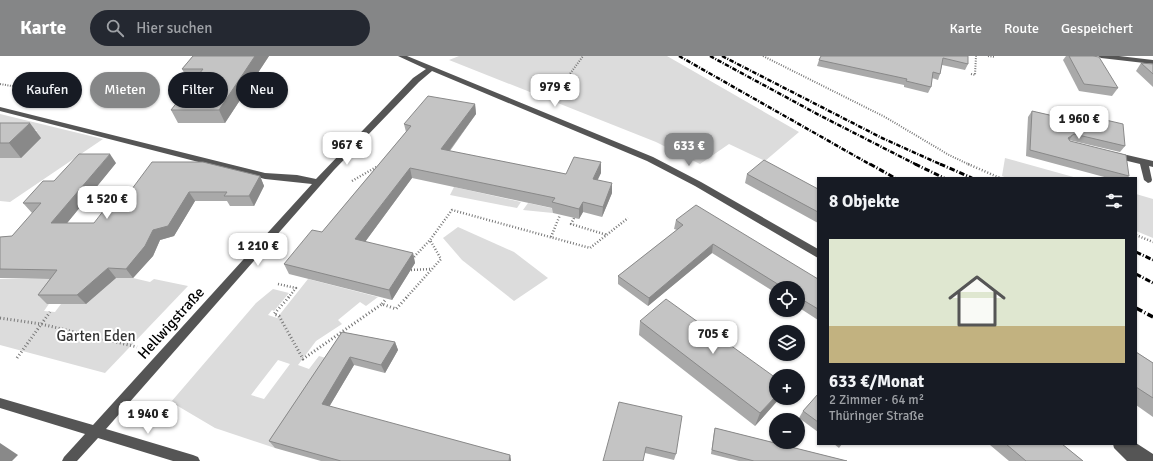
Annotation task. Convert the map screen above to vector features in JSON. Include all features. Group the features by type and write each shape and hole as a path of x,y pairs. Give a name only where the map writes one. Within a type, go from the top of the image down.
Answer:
{"street":[{"path":"401,56 650,159 698,184 817,253"},
{"path":"1101,56 1153,62"},
{"name":"Hellwigstraße","path":"69,461 360,136 416,80 430,69"},
{"path":"0,109 265,176 297,178 319,182"},
{"path":"1106,153 1148,163 1148,180"},
{"path":"0,403 193,461"},
{"path":"1120,445 1136,461"},
{"path":"1129,445 1153,461"}],"path":[{"path":"551,100 583,56"},
{"path":"763,56 850,101 885,117 949,155 998,177"},
{"path":"971,74 975,75 976,56"},
{"path":"988,56 995,57"},
{"path":"0,84 12,86"},
{"path":"352,181 381,164"},
{"path":"409,262 430,240 452,210 590,248 628,218"},
{"path":"551,237 560,215"},
{"path":"574,218 571,224 607,235"},
{"path":"1137,235 1153,242"},
{"path":"382,304 396,309 441,259 430,240"},
{"path":"411,270 431,269"},
{"path":"278,284 296,288 274,314 279,316 302,359 382,304 386,299"},
{"path":"17,358 50,312"},
{"path":"0,318 41,324 137,347"}],"green space":[{"path":"459,56 667,56 799,132 765,161 729,144 700,164 656,142 449,60"},
{"path":"0,114 103,139 10,202 0,201 0,158 30,138 37,130 0,129"},
{"path":"1005,158 1073,177 1004,177 1002,176"},
{"path":"454,187 521,202 517,208 450,195"},
{"path":"1137,194 1153,199 1153,238 1137,231"},
{"path":"528,203 555,209 553,213 523,210"},
{"path":"458,227 514,252 548,278 514,301 462,260 443,238"},
{"name":"Garten Eden","path":"116,278 133,278 150,282 154,279 188,286 105,373 0,345 0,279 66,279 44,311 55,312 61,304 86,304"},
{"path":"308,279 378,297 366,306 360,302 338,320 342,324 316,341 298,365 309,369 319,356 333,360 275,448 215,428 171,402 256,303 273,289 289,293 274,311 272,310 268,315 277,318","holes":["278,360 290,364 264,399 251,395"]}],"building":[{"path":"193,56 255,56 244,72 236,72 236,84 228,96 228,72 201,72 203,69 182,69"},
{"path":"821,56 968,56 968,64 943,58 940,74 933,72 931,87 906,81 907,79 819,60"},
{"path":"1069,56 1099,57 1118,88 1084,84"},
{"path":"1141,63 1153,64 1153,74"},
{"path":"428,96 475,104 441,149 566,174 574,157 601,162 593,179 612,183 603,207 583,202 579,209 552,202 555,198 410,168 355,239 413,253 389,290 284,264 312,230 322,232 411,126 404,124"},
{"path":"173,108 220,108 219,110 171,110"},
{"path":"1032,111 1071,120 1071,112 1123,124 1125,146 1074,134 1068,138 1070,141 1126,155 1129,176 1030,150"},
{"path":"0,123 30,123 9,143 0,143"},
{"path":"79,154 110,154 51,223 94,223 111,201 123,201 152,162 203,162 260,176 249,196 224,196 227,192 189,192 168,226 153,230 145,246 126,269 108,268 77,295 38,295 57,270 0,269 0,237 12,236 41,203 23,203 43,181 54,181"},
{"path":"764,160 817,188 817,211 747,174"},
{"path":"696,205 817,278 817,308 805,301 805,281 773,281 713,244 649,298 618,276 683,225 676,220"},
{"path":"666,299 769,373 769,403 760,413 640,321"},
{"path":"342,332 395,342 381,365 350,357 322,404 510,455 509,461 341,461 269,441"},
{"path":"1137,353 1153,363 1153,398 1137,388"},
{"path":"817,395 817,421 803,411"},
{"path":"619,402 682,416 676,454 646,447 643,461 603,461"},
{"path":"715,428 769,442 769,449 799,449 847,461 754,461 712,450"},
{"path":"1007,445 1063,445 1083,461 1026,461"}],"railway":[{"path":"679,56 871,165"},
{"path":"710,56 819,115 916,164"},
{"path":"722,56 882,138 942,165"},
{"path":"870,164 893,177"},
{"path":"916,164 942,177"},
{"path":"940,164 970,177"},
{"path":"1137,252 1153,260"},
{"path":"1137,275 1153,283"},
{"path":"1137,309 1153,317"}]}
